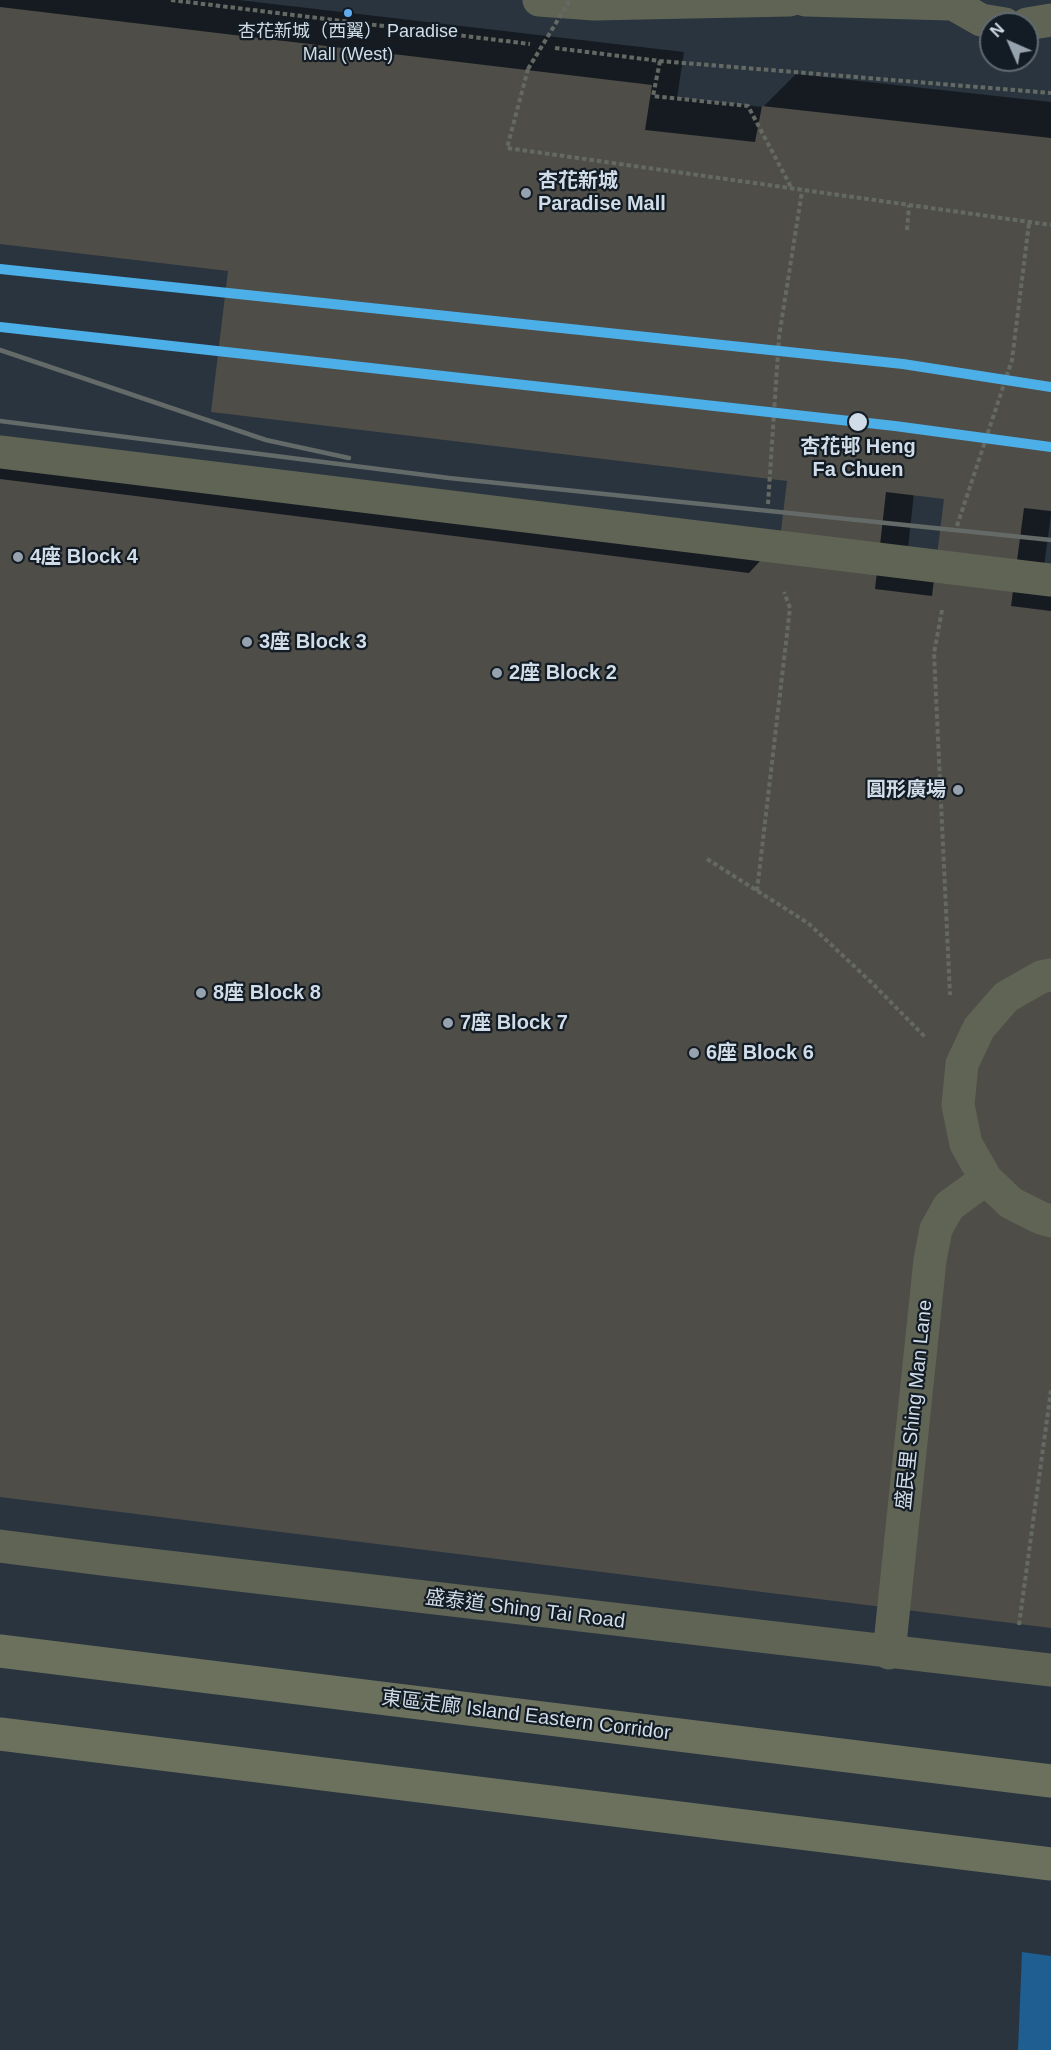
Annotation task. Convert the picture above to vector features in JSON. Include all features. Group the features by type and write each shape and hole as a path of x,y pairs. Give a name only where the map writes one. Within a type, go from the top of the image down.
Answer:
{"highway":[{"name":"東區走廊 Island Eastern Corridor","path":"0,1651 1051,1781"},
{"path":"0,1734 1051,1864"}],"street":[{"path":"539,0 594,4 790,0"},
{"path":"805,0 948,2 979,19"},
{"path":"0,452 1051,580"},
{"path":"1051,975 1041,977 1006,997 979,1028 962,1064 958,1105 966,1144 986,1179 1011,1203 1051,1221"},
{"name":"盛民里 Shing Man Lane","path":"889,1653 930,1260 936,1229 949,1206 986,1179"},
{"name":"盛泰道 Shing Tai Road","path":"0,1546 1051,1671"}],"path":[{"path":"171,0 660,61 1051,93"},
{"path":"570,0 528,69 507,148 1051,225"},
{"path":"660,61 653,96 748,106 791,188"},
{"path":"768,508 779,337 802,191"},
{"path":"907,230 909,205"},
{"path":"956,531 1012,360 1029,223"},
{"path":"757,891 790,608 782,586"},
{"path":"942,609 934,653 950,999"},
{"path":"707,859 808,923 872,983 920,1035 962,1064"},
{"path":"1014,1667 1051,1390"}],"shaded area":[{"path":"1022,1952 1051,1956 1051,2050 1018,2050"}],"building":[{"path":"0,7 652,85 645,130 755,142 762,106 1051,138 1051,511 1024,508 1011,606 1051,611 1051,1628 0,1497 0,479 749,573 780,539 787,481 211,412 228,271 0,244","holes":["886,492 944,499 932,596 875,589"]}],"railway":[{"path":"0,350 266,440 349,458"},
{"path":"0,421 449,478 1051,540"}],"transit line":[{"path":"0,269 903,364 1051,387"},
{"path":"0,327 895,426 1051,447"}],"place":[{"name":"杏花新城（西翼） Paradise Mall (West)","path":"348,13"},
{"name":"杏花新城 Paradise Mall","path":"526,193"},
{"name":"杏花邨 Heng Fa Chuen","path":"858,422"},
{"name":"4座 Block 4","path":"18,557"},
{"name":"3座 Block 3","path":"247,642"},
{"name":"2座 Block 2","path":"497,673"},
{"name":"圓形廣場","path":"958,790"},
{"name":"8座 Block 8","path":"201,993"},
{"name":"7座 Block 7","path":"448,1023"},
{"name":"6座 Block 6","path":"694,1053"}]}
